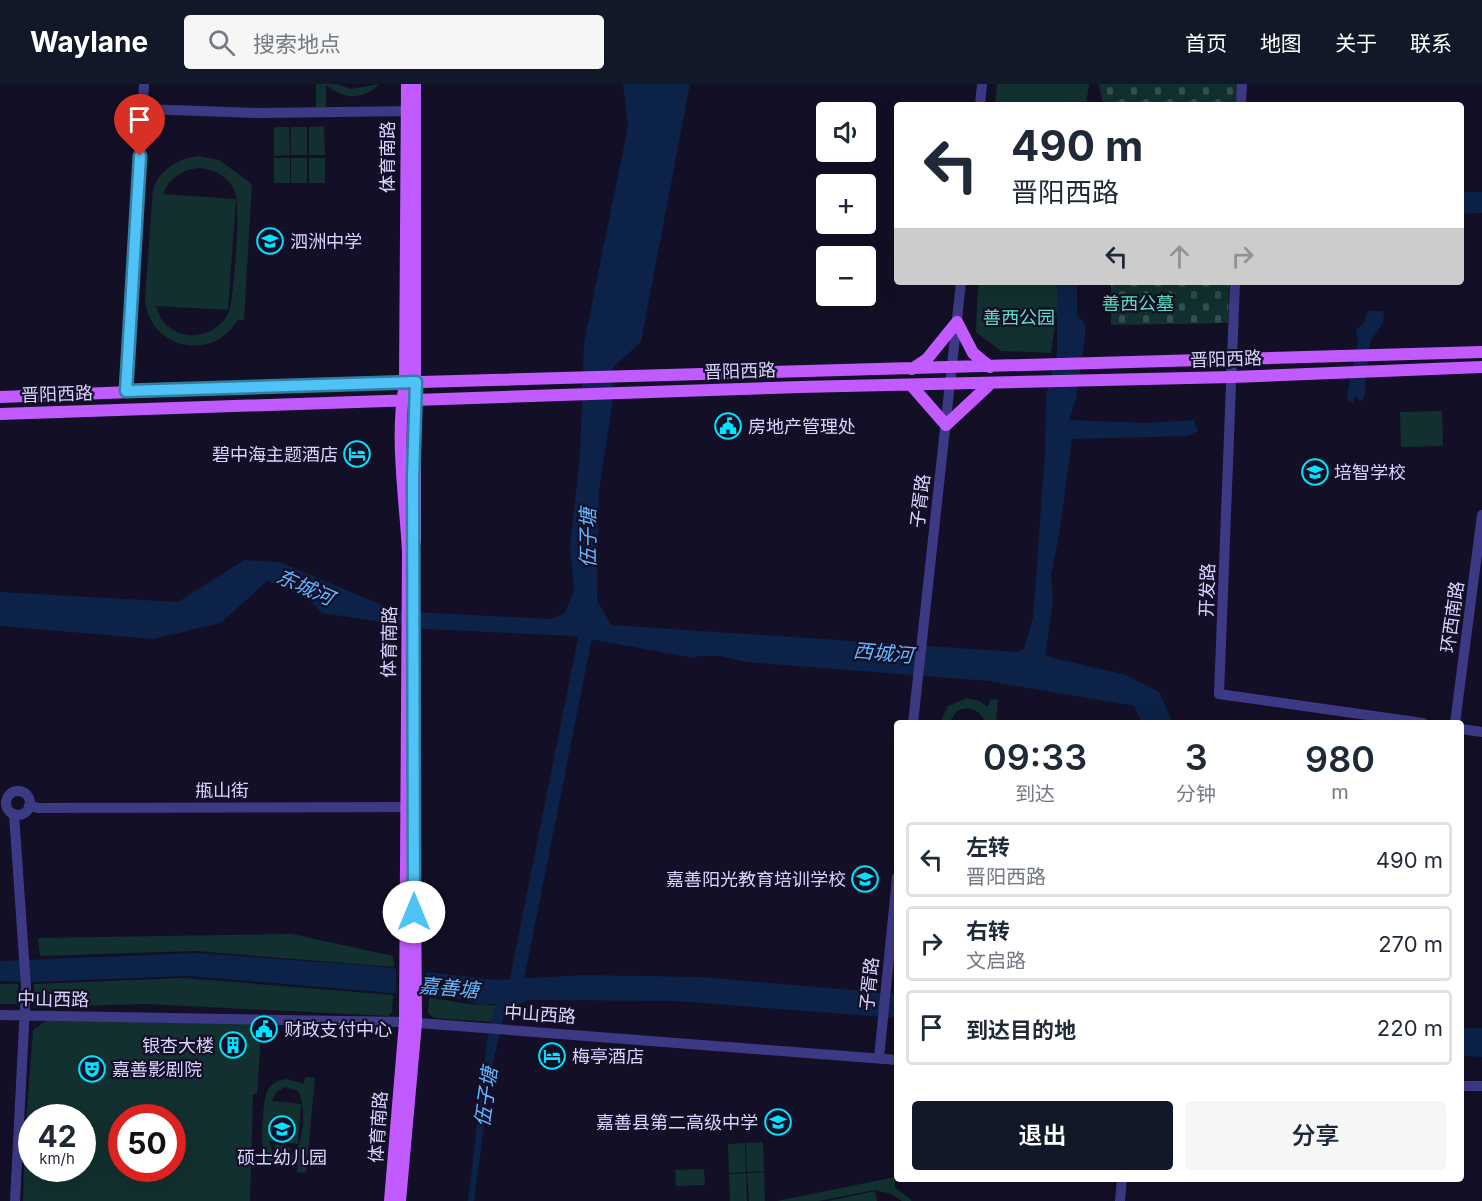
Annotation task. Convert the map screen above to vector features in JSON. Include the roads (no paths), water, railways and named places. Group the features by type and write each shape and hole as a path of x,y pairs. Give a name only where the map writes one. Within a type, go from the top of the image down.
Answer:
{"main road":[{"name":"体育南路","path":"400,1201 410,1022 411,587 408,400 410,382 410,112 407,84"},
{"name":"体育南路","path":"410,112 415,84"},
{"path":"912,369 942,343 957,322 974,353 990,367"},
{"name":"晋阳西路","path":"0,397 410,382 1234,361 1482,352"},
{"name":"晋阳西路","path":"0,414 642,392 1232,377 1482,367"},
{"path":"911,385 946,425 990,384"},
{"name":"体育南路","path":"390,1201 410,1022"}],"street":[{"path":"126,391 144,84"},
{"path":"980,102 982,84"},
{"path":"1240,102 1242,84"},
{"path":"143,109 410,112"},
{"name":"子胥路","path":"913,720 961,285"},
{"name":"开发路","path":"1235,285 1234,361 1219,694 1402,720"},
{"name":"环西南路","path":"1455,720 1482,515"},
{"path":"1464,729 1482,732"},
{"path":"14,814 25,812 29,806 29,798 23,793 5,793 7,806 14,814 26,987 15,1201"},
{"name":"甁山街","path":"29,806 39,808 410,807"},
{"name":"子胥路","path":"879,1058 894,905"},
{"name":"中山西路","path":"0,1015 410,1022 894,1060"},
{"path":"1464,1086 1482,1086"},
{"path":"1120,1201 1122,1182"}],"water":[{"path":"623,84 690,84 641,342 613,367 612,406 599,491 597,600 611,625 1018,652 1024,649 1033,618 1045,450 1046,395 1057,354 1057,285 1077,285 1077,315 1085,324 1085,337 1076,399 1069,420 1148,423 1194,420 1198,431 1188,436 1072,439 1060,530 1051,576 1053,602 1045,656 1126,675 1159,692 1172,720 1141,720 1134,706 988,681 745,662 721,656 697,656 695,658 572,636 426,629 322,613 305,595 267,581 221,623 153,639 0,626 0,592 178,602 244,560 280,562 396,611 550,619 565,613 574,590 570,545 580,456 584,343 628,126"},
{"path":"1464,192 1482,192 1482,213 1464,214"},
{"path":"1367,311 1384,311 1383,323 1370,342 1364,398 1360,401 1356,396 1353,402 1348,402 1347,394 1358,342 1356,330 1364,323"},
{"name":"嘉善塘","path":"196,953 363,965 497,980 583,975 702,977 894,994 894,1018 675,1001 528,1000 505,1011 492,1066 474,1201 468,1201 487,1041 495,1004 479,1005 463,999 187,976 35,982 0,981 0,961"},
{"path":"1464,1028 1482,1028 1482,1057 1464,1056"}],"waterway":[{"name":"伍子塘","path":"514,994 588,623"}],"place":[{"name":"泗洲中学","path":"270,241"},
{"name":"房地产管理处","path":"728,426"},
{"name":"碧中海主题酒店","path":"357,454"},
{"name":"培智学校","path":"1315,472"},
{"name":"嘉善阳光教育培训学校","path":"865,879"},
{"name":"财政支付中心","path":"264,1029"},
{"name":"银杏大楼","path":"233,1045"},
{"name":"梅亭酒店","path":"552,1056"},
{"name":"嘉善影剧院","path":"92,1069"},
{"name":"嘉善县第二高级中学","path":"778,1122"},
{"name":"硕士幼儿园","path":"282,1129"}],"park label":[{"name":"善西公墓","path":"1138,303"},
{"name":"善西公园","path":"1019,317"}],"water label":[{"name":"东城河","path":"305,587"},
{"name":"西城河","path":"883,653"}]}
